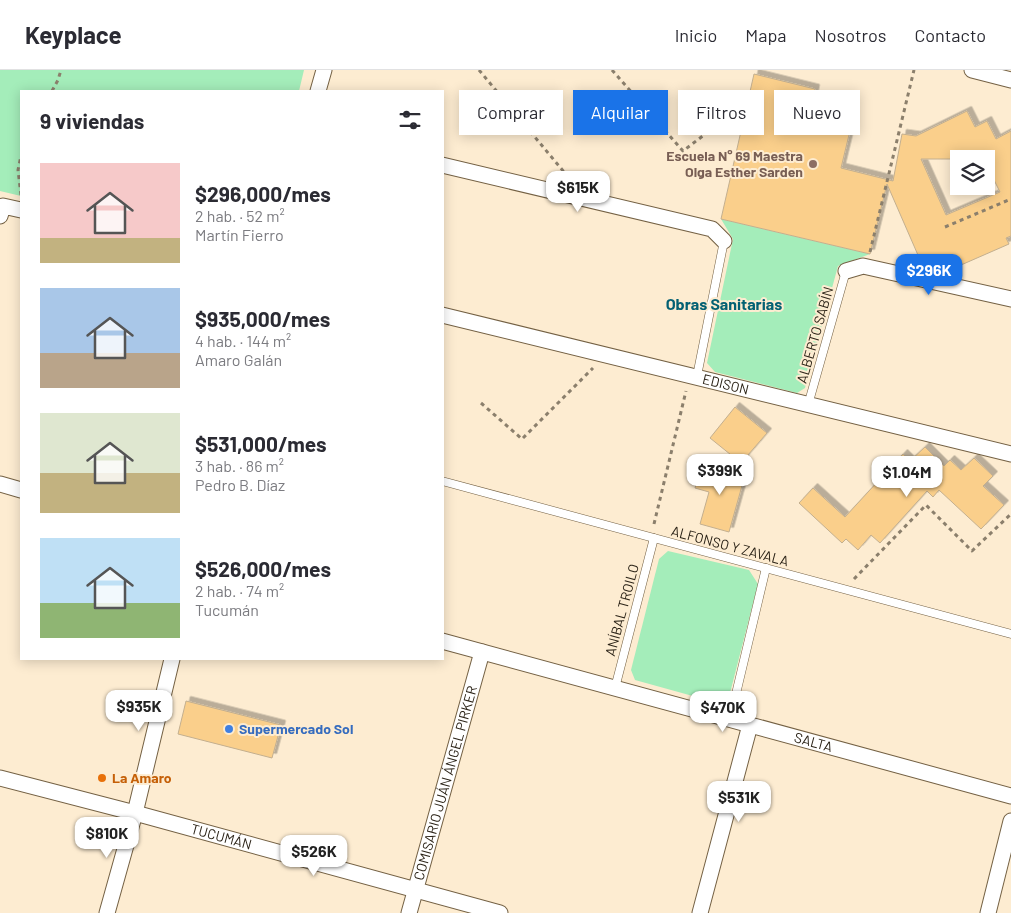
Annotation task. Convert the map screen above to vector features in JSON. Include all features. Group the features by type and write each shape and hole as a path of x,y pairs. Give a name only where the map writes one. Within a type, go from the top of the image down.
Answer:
{"street":[{"path":"318,90 324,70"},
{"path":"972,70 1011,80"},
{"path":"444,166 712,229 724,241"},
{"path":"1,211 20,210"},
{"path":"846,271 863,266 1011,299"},
{"name":"EDISON","path":"444,315 1011,454"},
{"path":"0,484 20,490"},
{"name":"SALTA","path":"444,642 1011,796"},
{"name":"COMISARIO JUÁN ÁNGEL PIRKER","path":"409,913 482,652"},
{"path":"107,913 135,813 172,660"},
{"path":"700,913 750,725"},
{"name":"TUCUMÁN","path":"0,778 500,913"},
{"path":"988,913 1011,822"}],"lane":[{"path":"698,376 724,241"},
{"name":"ALBERTO SABÍN","path":"808,405 846,271"},
{"name":"ALFONSO Y ZAVALA","path":"444,483 1011,634"},
{"name":"ANÍBAL TROILO","path":"615,688 654,538"},
{"path":"730,719 766,568"}],"path":[{"path":"53,90 61,70"},
{"path":"479,70 572,182"},
{"path":"612,70 683,151 704,135"},
{"path":"870,254 914,70"},
{"path":"20,161 18,170 20,187"},
{"path":"945,227 1011,199"},
{"path":"481,403 522,439 594,368"},
{"path":"654,524 686,390"},
{"path":"854,579 926,505 972,551 1011,514"}],"green space":[{"path":"0,70 304,70 299,90 20,90 20,196 0,191"},
{"path":"721,219 870,254 838,266 805,388 797,393 715,372 707,363 733,239"},
{"path":"668,551 749,570 758,584 729,697 718,703 635,680 631,670 659,559"}],"building":[{"path":"754,74 815,89 774,90 774,135 849,135 841,168 893,181 902,134 916,136 967,111 975,127 987,121 996,139 1011,131 1011,236 1006,238 1009,244 961,265 957,257 938,266 933,256 921,262 887,184 870,254 721,219 740,135 764,135 764,90 750,90"},
{"path":"735,407 767,433 741,463 710,438"},
{"path":"925,447 944,466 950,460 961,470 974,458 993,476 983,486 1004,505 981,529 939,490 933,497 927,491 880,543 871,535 858,550 846,539 842,543 799,503 813,488 845,517 903,454 910,461"},
{"path":"702,464 745,475 729,532 700,524 709,492 695,488"},
{"name":"Supermercado Sol","path":"186,701 281,725 272,758 178,734"}],"place":[{"name":"Escuela N° 69 Maestra Olga Esther Sarden","path":"813,164"},
{"name":"Supermercado Sol","path":"229,729"},
{"name":"La Amaro","path":"102,778"}],"district":[{"name":"Obras Sanitarias","path":"724,304"}]}
